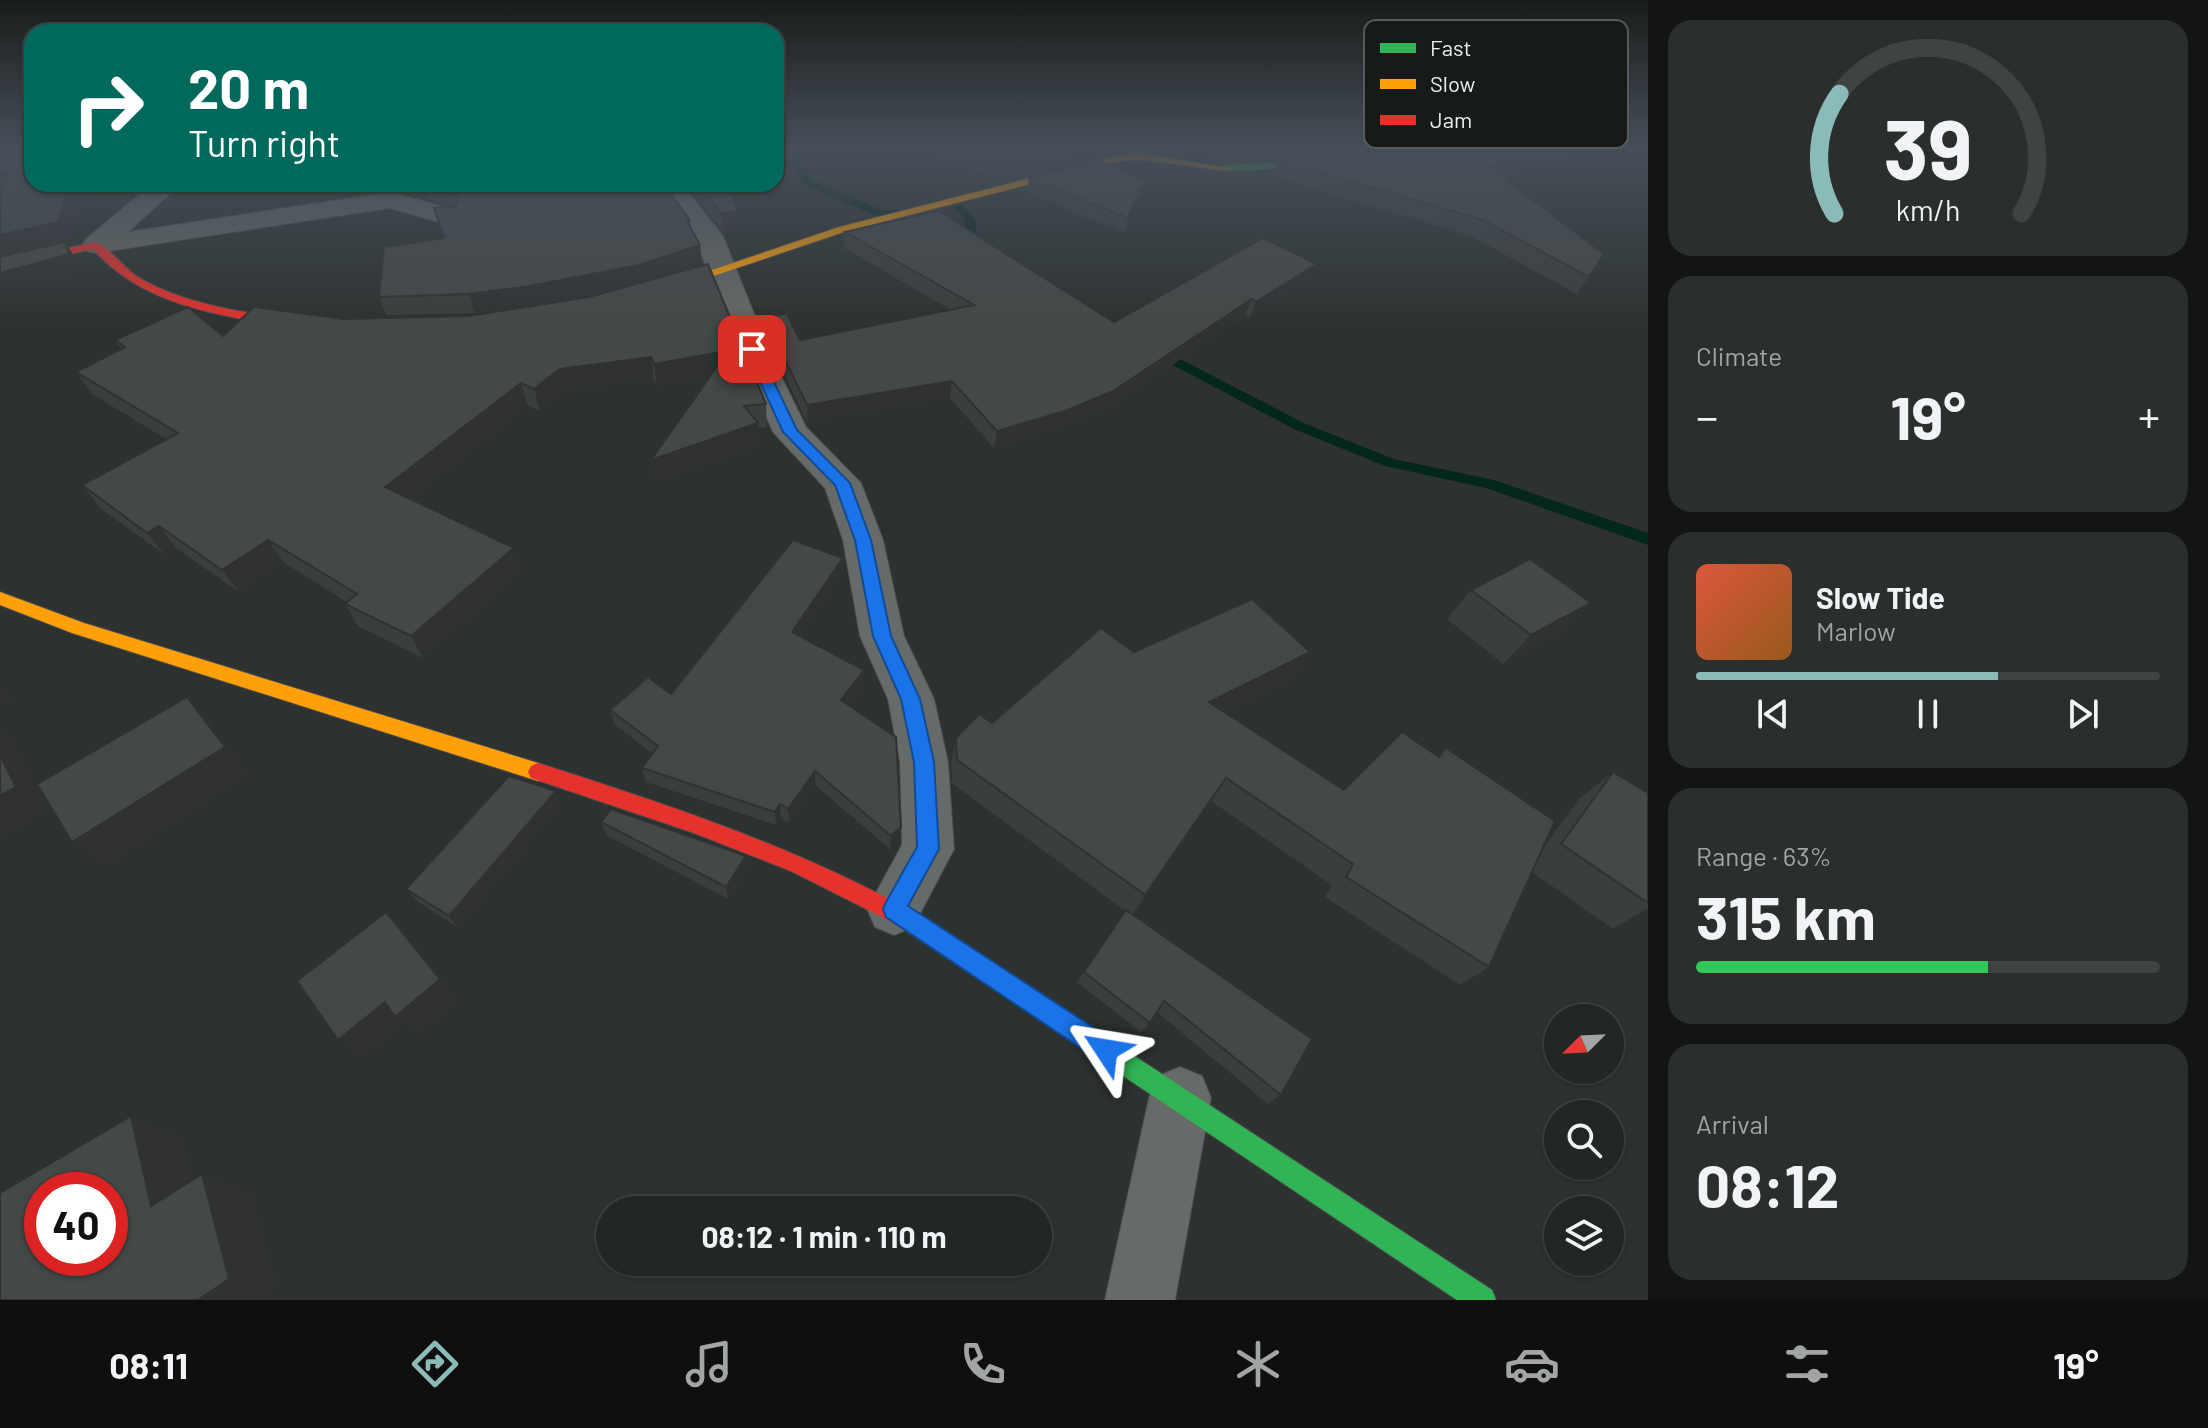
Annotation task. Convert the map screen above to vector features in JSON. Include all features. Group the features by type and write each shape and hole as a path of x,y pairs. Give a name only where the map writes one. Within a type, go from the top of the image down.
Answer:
{"street":[{"path":"96,245 140,208"},
{"path":"0,266 96,245 341,208"},
{"path":"417,208 448,217"},
{"path":"687,208 709,236 752,349 791,432 842,483 863,540 882,636 911,699 924,762 928,849 894,909"},
{"path":"635,296 843,229 926,208"},
{"path":"96,245 99,255 110,266 150,287 206,306 260,319 330,327"},
{"path":"0,598 107,638 660,811 774,851 894,909 981,970 1180,1098 1482,1300"},
{"path":"1140,1300 1180,1098"}],"building":[{"path":"0,208 62,208 58,222 0,235"},
{"path":"434,208 681,208 690,220 687,221 700,245 638,265 530,286 469,294 379,297 384,247 444,238"},
{"path":"717,208 738,210 722,214"},
{"path":"1102,208 1133,208 1128,218"},
{"path":"1441,208 1543,208 1604,254 1589,277 1483,220"},
{"path":"938,211 1114,322 1263,238 1317,264 1256,302 1252,299 1113,391 1065,411 997,431 952,381 807,405 764,317 787,314 800,340 974,305 845,232"},
{"path":"65,242 70,254 0,273 0,257"},
{"path":"708,264 766,404 744,406 758,423 651,460 728,351 654,364 651,357 560,369 534,389 521,383 385,487 514,548 411,636 345,604 357,594 268,540 222,570 159,526 147,533 82,485 178,433 76,372 125,347 115,340 188,307 223,336 254,307 344,319 468,316 589,297"},
{"path":"793,540 843,558 792,632 864,670 841,700 896,737 901,827 891,836 815,771 788,809 780,804 775,812 642,768 658,746 610,710 648,677 671,694"},
{"path":"1530,559 1591,603 1531,635 1471,590"},
{"path":"1252,599 1310,652 1209,702 1344,790 1402,732 1439,757 1446,748 1555,821 1489,967 1346,877 1353,864 1226,778 1145,895 957,760 956,738 979,714 992,723 1101,628 1134,652"},
{"path":"187,697 225,747 72,842 37,784"},
{"path":"0,755 16,787 0,796"},
{"path":"1613,772 1648,793 1648,903 1561,844"},
{"path":"509,776 556,791 449,916 406,889"},
{"path":"611,809 746,856 726,887 601,822"},
{"path":"1126,910 1312,1039 1281,1095 1164,1001 1150,1023 1084,972"},
{"path":"386,912 440,979 395,1017 385,1002 338,1040 297,981"},
{"path":"131,1116 151,1206 202,1174 229,1279 198,1300 0,1300 0,1193 24,1179 24,1276 128,1276 128,1172 36,1172"}],"waterway":[{"path":"866,208 882,215 897,212"},
{"path":"959,208 969,219 973,245 983,251"},
{"path":"1157,351 1299,426 1390,463 1489,484 1648,539"}],"traffic: fast":[{"path":"945,943 1482,1300"}],"traffic: slow":[{"path":"653,292 843,229 926,208"},
{"path":"0,598 78,628 538,772"}],"traffic: jam":[{"path":"0,266 96,245 113,264 161,293 220,310 304,325"},
{"path":"538,772 696,824 798,864 897,914 945,943"}],"route":[{"path":"752,349 791,432 842,483 863,540 882,636 911,699 924,762 928,849 894,909 981,970 1106,1050"}]}
